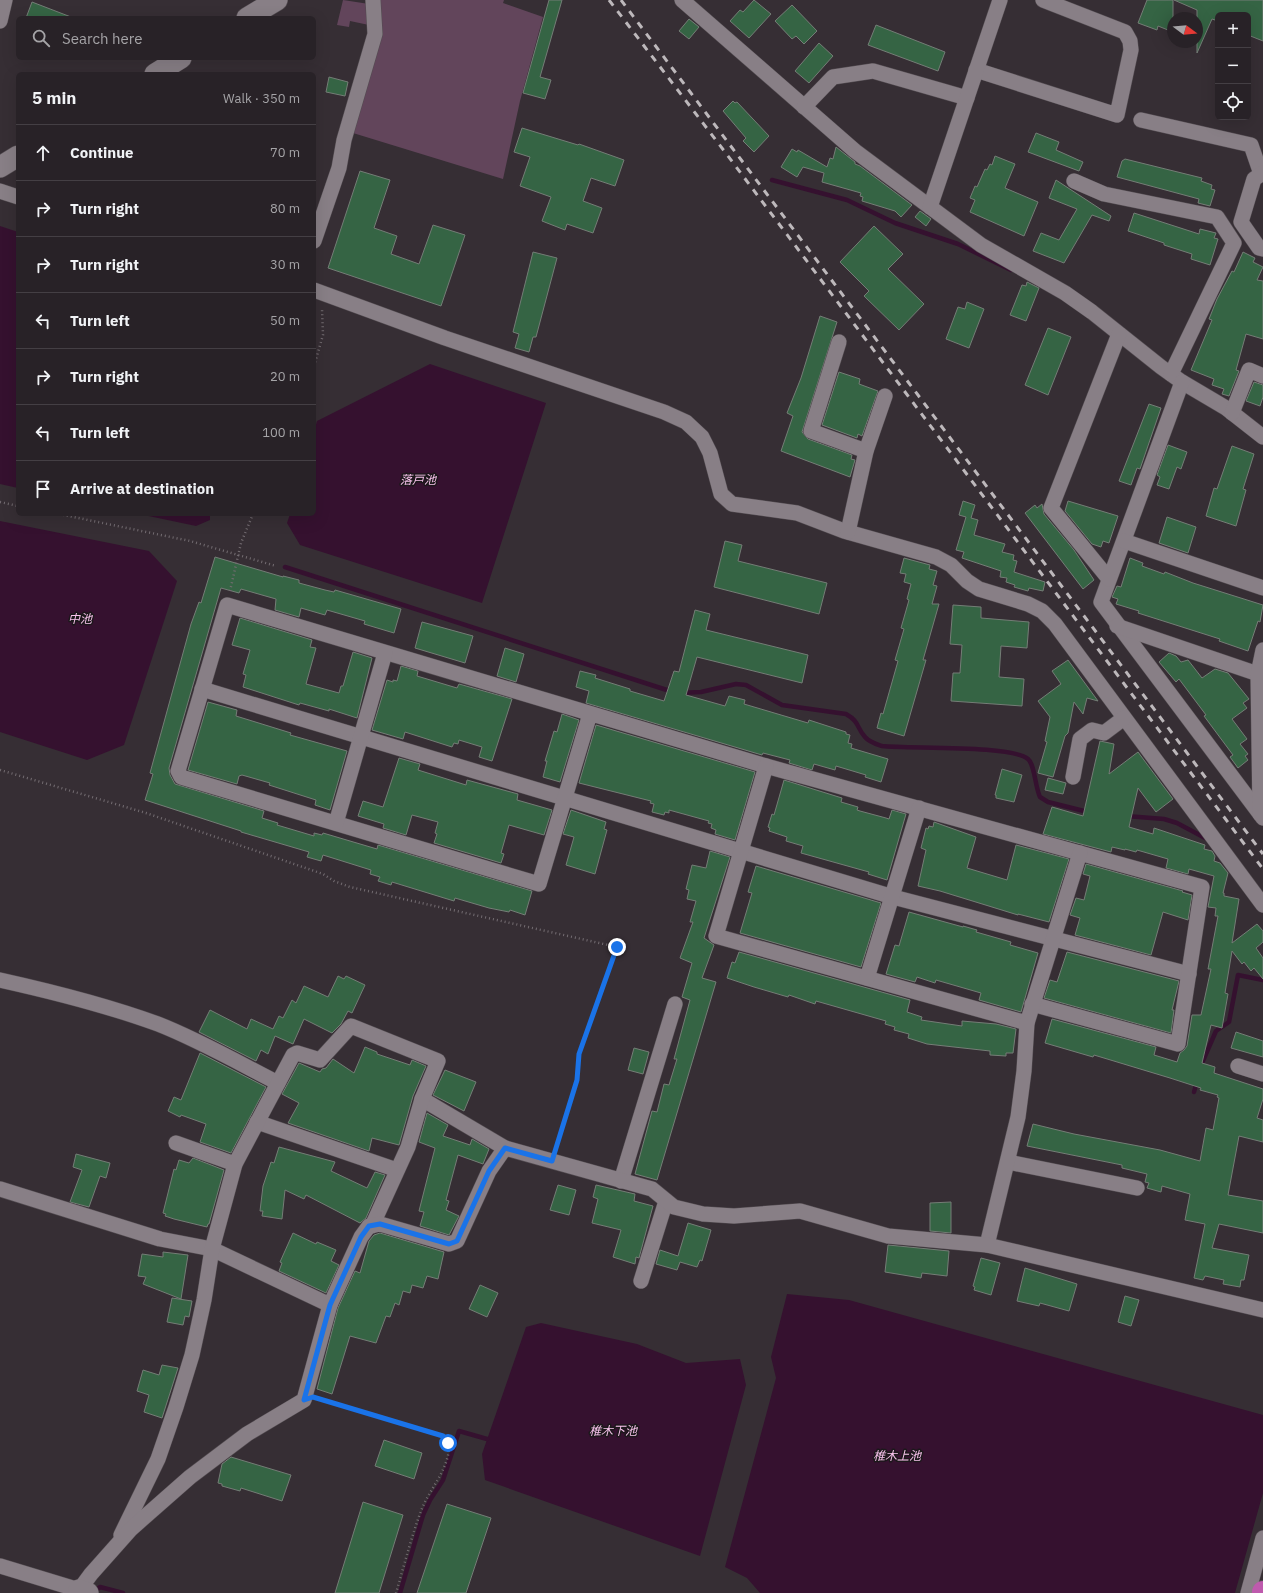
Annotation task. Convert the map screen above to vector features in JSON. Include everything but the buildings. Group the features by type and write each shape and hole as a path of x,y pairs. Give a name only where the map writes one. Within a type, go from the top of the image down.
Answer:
{"main road":[{"path":"250,16 277,0"},
{"path":"157,72 178,60"},
{"path":"0,167 16,157"}],"street":[{"path":"0,21 5,0"},
{"path":"316,235 339,168 344,140 374,34 373,0"},
{"path":"682,0 855,151 980,245 1065,293 1117,338 1178,383 1232,413 1263,437"},
{"path":"930,207 1000,0"},
{"path":"976,70 1117,116 1131,50 1130,41 1125,32 1043,0"},
{"path":"804,107 833,77 873,71 967,98"},
{"path":"1141,120 1251,145 1262,174 1254,179 1241,222 1259,248 1263,249"},
{"path":"1074,181 1104,194 1217,217 1234,243 1178,383 1124,541 1101,602 1117,626 1262,816"},
{"path":"0,191 16,196"},
{"path":"1230,236 1244,226"},
{"path":"318,291 446,338 664,412 686,422 702,437 710,453 721,494 732,504 797,513 848,532 936,557 951,565 967,581 979,589 1028,604 1042,611 1055,624 1263,905"},
{"path":"1109,579 1051,508 1117,338"},
{"path":"839,342 811,431 866,451"},
{"path":"1232,413 1249,370 1263,376"},
{"path":"848,532 866,451 885,396"},
{"path":"1124,541 1263,588"},
{"path":"590,714 538,884 336,822 181,777 178,771 227,605 766,766 1202,887 1178,1044 1032,1004"},
{"path":"1117,626 1258,674"},
{"path":"1262,816 1258,674 1263,650"},
{"path":"336,822 385,653"},
{"path":"202,689 892,897 1189,974"},
{"path":"1073,777 1080,739 1092,730 1104,733 1124,718"},
{"path":"766,766 716,936 1027,1023"},
{"path":"867,978 919,808"},
{"path":"987,1245 1018,1118 1023,1079 1027,1023 1080,853"},
{"path":"0,980 58,992 159,1025 192,1039 278,1083"},
{"path":"621,1181 676,1004"},
{"path":"114,1549 158,1459 176,1407 194,1347 212,1250 235,1164 293,1055 297,1053 320,1060 351,1026 438,1061 422,1099 408,1147 372,1226"},
{"path":"1238,1066 1263,1074"},
{"path":"422,1099 505,1148 652,1189 674,1208 703,1214 734,1216 800,1211 888,1236 987,1245 1263,1310"},
{"path":"257,1122 397,1170"},
{"path":"176,1143 235,1164"},
{"path":"0,1566 83,1592 91,1574 131,1529 190,1477 247,1434 304,1400 330,1305 361,1237 369,1226 380,1224 449,1244 457,1241 489,1171 505,1148"},
{"path":"1008,1162 1136,1188"},
{"path":"0,1189 160,1239 212,1250 330,1305"},
{"path":"641,1281 666,1201"},
{"path":"1248,1593 1263,1538"}],"path":[{"path":"316,359 323,335 318,291"},
{"path":"0,502 16,506"},
{"path":"69,516 190,541 276,566"},
{"path":"227,605 241,543 252,516"},
{"path":"0,770 146,813 323,874 334,881 350,887 617,947 579,1054 577,1080 552,1161"},
{"path":"304,1400 313,1397 443,1436 448,1443 449,1450 440,1478 427,1498 421,1511 396,1593"}],"shaded area":[{"path":"343,0 369,4 369,25 350,21 349,27 337,25"},
{"path":"377,0 504,0 503,3 543,17 520,101 503,179 353,133"}],"water":[{"path":"0,226 16,231 16,488 0,484"},
{"name":"落戸池","path":"430,364 546,403 482,603 300,545 287,523 289,516 316,516 317,421"},
{"path":"148,516 210,516 210,520 196,526"},
{"name":"中池","path":"0,521 149,551 177,581 124,745 87,760 0,732"},
{"name":"椎木上池","path":"787,1294 849,1300 1263,1415 1263,1493 1235,1593 760,1593 747,1578 725,1567 776,1378 771,1357"},
{"name":"椎木下池","path":"541,1323 637,1344 686,1363 740,1359 746,1385 700,1556 485,1480 482,1454 526,1327"}],"waterway":[{"path":"772,180 847,200 895,223 958,244 1011,270"},
{"path":"285,567 673,692"},
{"path":"680,693 701,692 736,684 746,685 782,705 846,714 856,722 867,739 882,746 960,748 1002,751 1018,755 1028,759 1030,762 1034,771 1040,797 1048,802 1088,812"},
{"path":"1126,816 1164,819 1177,823 1207,839"},
{"path":"1202,1063 1216,1031 1229,1022 1238,975 1263,980"},
{"path":"1194,1092 1197,1081"},
{"path":"400,1593 423,1515 430,1500 443,1480 459,1431 487,1439"},
{"path":"94,1592 100,1587 123,1593"}],"railway":[{"path":"609,0 725,152 1263,869"},
{"path":"621,0 1263,854"}],"route":[{"path":"448,1443 443,1436 313,1397 304,1400 330,1305 361,1237 369,1226 380,1224 449,1244 457,1241 489,1171 505,1148 552,1161 577,1080 579,1054 617,947"}]}
